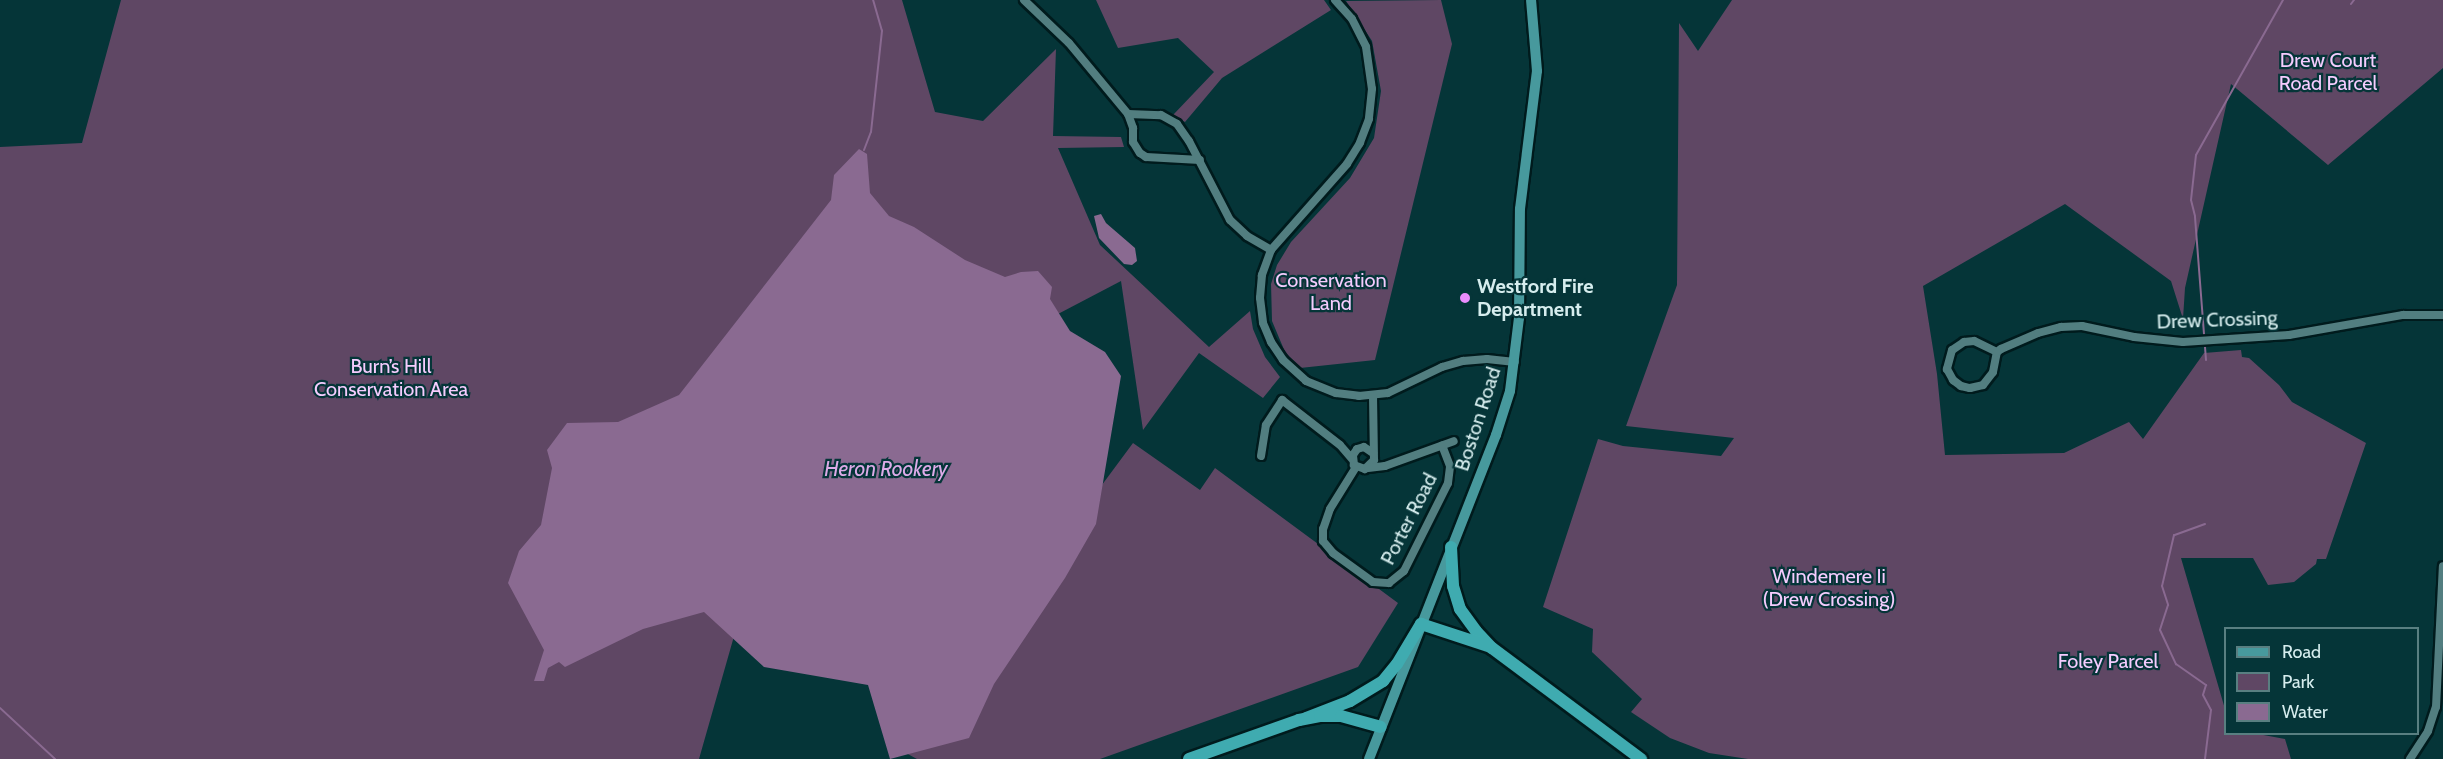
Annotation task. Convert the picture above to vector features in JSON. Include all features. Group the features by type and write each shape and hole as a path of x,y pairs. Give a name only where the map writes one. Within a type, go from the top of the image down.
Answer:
{"highway":[{"path":"1452,547 1453,586 1460,609 1492,648 1641,759"},
{"path":"1189,759 1350,701 1383,681 1397,664 1421,624 1492,648"},
{"path":"1306,718 1341,716 1381,727"}],"main road":[{"name":"Boston Road","path":"1369,759 1496,435 1515,362 1520,209 1537,71 1531,0"}],"street":[{"path":"1024,0 1069,43 1128,114 1133,128 1133,142 1140,153 1146,157 1200,160"},
{"path":"1335,0 1356,26 1366,47 1372,89 1369,119 1360,143 1347,164 1271,250 1262,275 1261,310 1267,334 1276,351 1298,374 1325,390 1346,395 1373,396 1400,389 1452,364 1487,359 1515,362"},
{"path":"1128,114 1161,115 1170,119 1185,133 1230,220 1247,236 1271,250"},
{"name":"Drew Crossing","path":"1997,352 2038,333 2061,327 2082,326 2134,337 2183,342 2289,335 2403,315 2443,315"},
{"path":"1974,341 1997,352 1993,372 1983,385 1970,388 1961,386 1953,380 1947,369 1952,350 1964,342 1974,341"},
{"path":"1368,468 1373,464 1374,455 1373,396"},
{"path":"1261,456 1266,425 1282,400 1340,445 1354,463 1368,468 1379,468 1454,441"},
{"path":"1354,463 1359,448 1373,425"},
{"path":"1340,445 1368,448 1374,455 1388,461 1398,460"},
{"name":"Porter Road","path":"1354,463 1330,509 1324,525 1323,541 1330,551 1373,582 1389,583 1404,571 1448,483 1450,466 1442,445"},
{"path":"2410,759 2428,731 2436,707 2443,566"}],"green space":[{"name":"Burn’s Hill Conservation Area","path":"121,0 902,0 935,112 983,121 1056,49 1053,136 1121,137 1124,147 1058,148 1100,245 1209,347 1250,311 1253,329 1265,357 1280,377 1263,398 1199,353 1143,430 1121,281 896,399 823,324 699,759 0,759 0,147 82,143"},
{"path":"1096,0 1324,0 1331,10 1222,78 1185,122 1173,115 1214,72 1178,38 1118,48"},
{"name":"Conservation Land","path":"1441,0 1452,44 1375,360 1300,368 1285,352 1272,321 1271,284 1277,265 1291,242 1350,178 1374,138 1381,91 1372,41 1346,1"},
{"name":"Windemere Ii (Drew Crossing)","path":"1732,0 2443,0 2443,68 2328,165 2231,84 2185,288 2183,319 2171,281 2065,204 1923,286 1937,374 1945,455 2064,453 2129,422 2143,439 2204,353 2241,350 2242,357 2249,358 2279,385 2292,402 2366,443 2326,559 2317,559 2316,564 2294,582 2268,585 2253,558 2181,558 2224,706 2224,735 2263,735 2285,739 2291,759 1748,759 1709,753 1670,738 1631,712 1642,699 1592,652 1593,629 1543,607 1598,439 1623,446 1721,456 1734,438 1626,426 1677,285 1679,23 1698,51"},
{"path":"1133,443 1200,490 1215,468 1398,603 1358,667 1100,759 917,759 904,752"}],"water":[{"name":"Heron Rookery","path":"859,149 867,154 870,193 889,216 914,227 965,260 1005,277 1021,272 1038,271 1052,287 1050,299 1070,331 1105,352 1121,376 1096,524 1065,578 994,684 969,738 890,759 868,685 764,667 704,612 643,629 565,667 559,662 548,668 544,681 534,681 544,650 508,583 519,551 541,525 552,468 547,450 567,423 618,422 679,395 831,200 834,175"},
{"path":"1101,214 1106,223 1135,248 1137,261 1132,265 1124,264 1099,238 1094,216"}],"waterway":[{"path":"864,150 871,132 882,31 873,0"},
{"path":"2206,360 2195,216 2191,200 2196,155 2283,0"},
{"path":"2351,4 2354,0"},
{"path":"2205,524 2174,535 2162,586 2168,605 2160,630 2176,664 2206,685 2203,695 2211,710 2205,759"},
{"path":"0,708 55,759"}],"place":[{"name":"Westford Fire Department","path":"1465,298"}],"park label":[{"name":"Drew Court Road Parcel","path":"2328,72"},
{"name":"Foley Parcel","path":"2108,661"}]}
